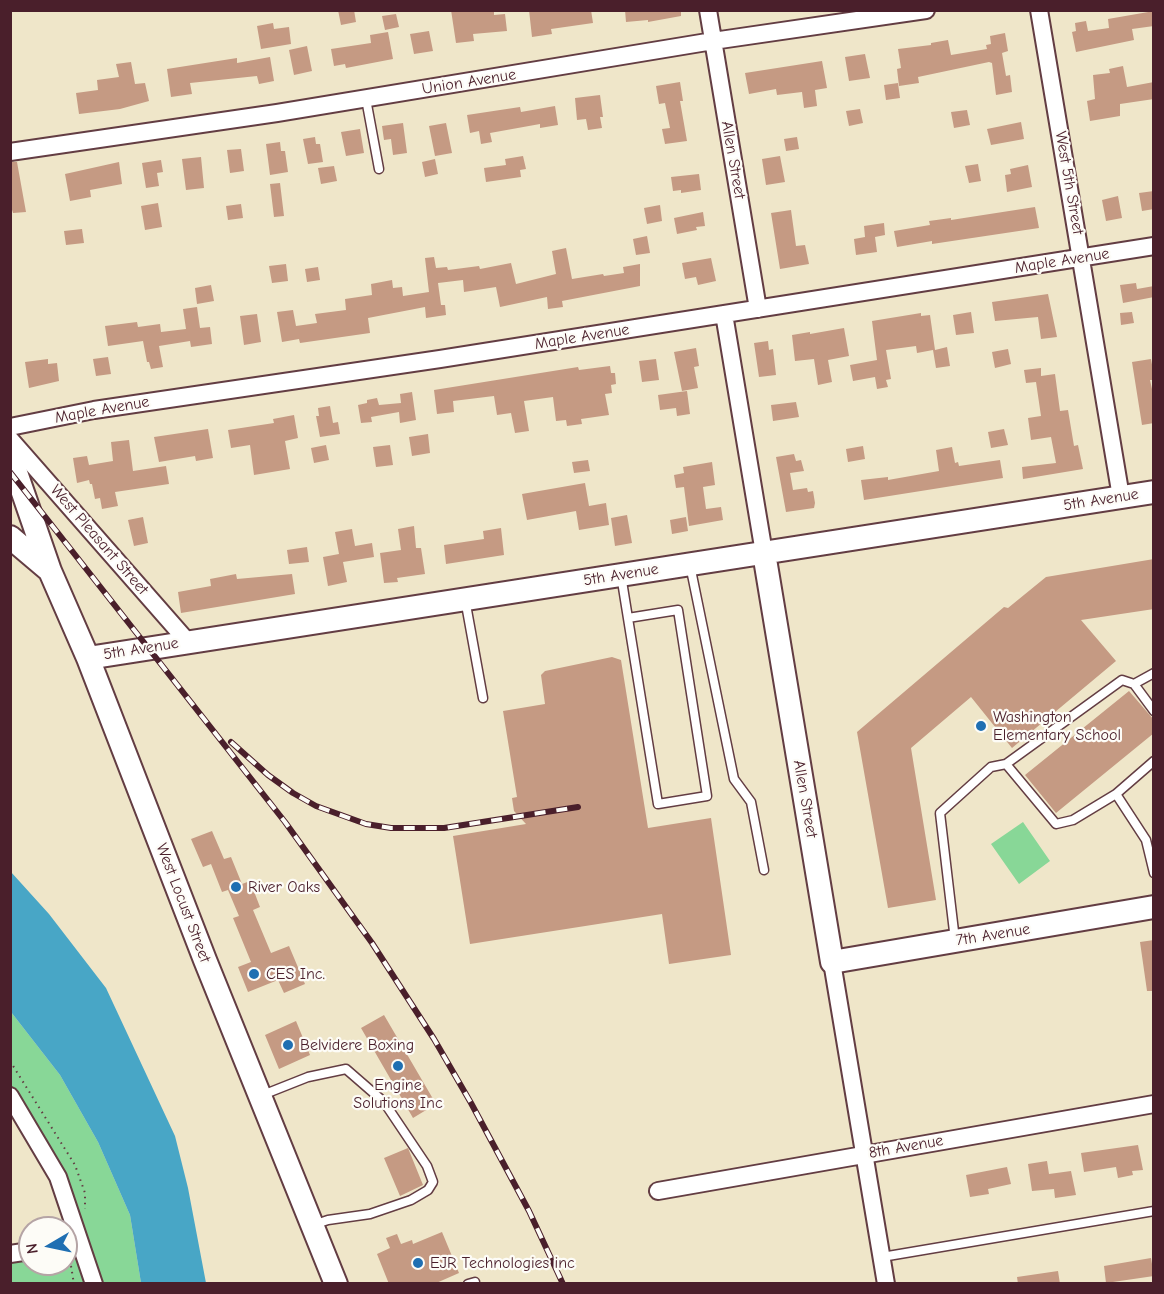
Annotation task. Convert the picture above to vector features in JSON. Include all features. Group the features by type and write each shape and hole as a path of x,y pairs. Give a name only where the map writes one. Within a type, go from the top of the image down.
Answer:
{"street":[{"name":"Allen Street","path":"708,10 758,309"},
{"name":"Union Avenue","path":"10,152 366,99 713,42 926,10"},
{"name":"West 5th Street","path":"1039,10 1121,497"},
{"name":"Maple Avenue","path":"10,427 94,410 1154,246"},
{"name":"Allen Street","path":"724,314 886,1284"},
{"name":"West Pleasant Street","path":"10,439 188,642"},
{"name":"West Pleasant Street","path":"10,454 50,571"},
{"name":"5th Avenue","path":"88,658 1154,492"},
{"name":"West Locust Street","path":"11,538 50,571 88,658 205,960 336,1284"},
{"name":"7th Avenue","path":"832,962 1154,907"},
{"path":"10,1096 58,1177 67,1216"},
{"name":"8th Avenue","path":"658,1191 1154,1104"},
{"path":"78,1252 93,1284"}],"lane":[{"path":"366,99 379,169"},
{"path":"690,564 734,779 751,802 764,870"},
{"path":"621,575 658,804 707,796 678,610 628,618"},
{"path":"465,599 483,698"},
{"path":"1134,684 1154,673"},
{"path":"955,941 940,813 991,767 1006,764 1122,680 1134,684 1154,711"},
{"path":"1006,764 1056,824 1073,820 1116,794 1154,761"},
{"path":"1116,794 1146,840 1154,873"},
{"path":"260,1096 308,1077 346,1069 384,1102 427,1166 433,1182 428,1190 411,1200 370,1214 328,1220 313,1225"},
{"path":"882,1257 1154,1211"}],"green space":[{"path":"1023,822 1050,861 1019,884 991,844"},
{"path":"11,1012 60,1075 98,1142 130,1215 141,1283 11,1283 10,1254 18,1253 18,1276 78,1276 79,1240 78,1216 68,1216 11,1096"}],"water":[{"path":"11,872 49,914 106,988 175,1136 188,1188 206,1283 141,1283 130,1215 98,1142 60,1075 11,1012"}],"building":[{"path":"338,10 354,10 356,22 341,25"},
{"path":"451,10 488,10 494,11 494,15 505,14 507,31 473,34 474,41 456,43"},
{"path":"529,10 591,10 593,23 551,29 552,34 532,37"},
{"path":"625,10 681,10 681,16 648,22 648,20 626,22"},
{"path":"1154,11 1154,26 1132,29 1134,40 1076,52 1072,32 1076,31 1075,23 1086,21 1088,31 1109,28 1108,19"},
{"path":"396,14 399,27 385,30 382,16"},
{"path":"273,23 274,29 289,27 291,44 261,49 257,26"},
{"path":"429,31 433,51 414,54 410,34"},
{"path":"388,32 393,59 346,68 345,64 334,66 331,49 371,43 370,35"},
{"path":"1005,33 1008,51 1002,53 1006,76 1010,75 1012,92 996,95 992,63 989,62 918,77 919,83 899,86 897,69 901,68 898,49 931,45 931,43 948,40 951,55 987,49 986,45 991,44 990,36"},
{"path":"307,46 312,71 294,75 289,50"},
{"path":"865,54 870,78 849,81 845,57"},
{"path":"270,57 274,81 259,84 257,76 190,83 192,94 171,97 167,69 237,58 237,63"},
{"path":"822,61 827,88 815,90 817,106 804,108 802,92 777,95 776,89 749,94 745,73"},
{"path":"131,62 135,84 145,83 149,101 120,109 79,114 76,93 98,90 97,80 119,77 116,64"},
{"path":"1123,66 1127,87 1154,82 1154,99 1120,104 1120,116 1090,121 1087,101 1095,99 1093,75 1110,73 1109,69"},
{"path":"680,82 683,101 680,101 687,141 665,144 662,129 670,128 665,103 659,104 656,86"},
{"path":"898,83 900,98 886,100 884,85"},
{"path":"600,95 602,128 588,130 586,119 577,120 575,98"},
{"path":"555,106 558,125 540,128 540,124 490,133 492,142 481,144 479,131 470,133 467,115 520,107 521,112"},
{"path":"860,109 863,123 849,126 846,111"},
{"path":"967,110 970,125 954,128 951,112"},
{"path":"1021,122 1024,139 991,145 987,129"},
{"path":"403,123 407,153 393,155 391,139 384,140 382,126"},
{"path":"446,123 452,153 435,156 429,126"},
{"path":"360,129 364,153 346,156 341,132"},
{"path":"315,137 316,144 320,144 323,162 308,164 303,139"},
{"path":"797,137 799,149 786,151 784,139"},
{"path":"280,142 281,151 285,151 288,172 270,175 266,144"},
{"path":"241,149 244,171 230,173 227,150"},
{"path":"523,156 526,169 520,170 521,177 486,182 484,168 506,165 505,159"},
{"path":"780,156 785,182 766,185 762,159"},
{"path":"201,157 204,188 186,190 182,159"},
{"path":"435,159 438,174 425,177 422,162"},
{"path":"161,160 163,172 157,173 159,186 146,188 142,163"},
{"path":"10,162 17,162 26,212 13,213 10,203"},
{"path":"119,162 122,184 90,190 91,197 70,201 65,174"},
{"path":"978,164 981,181 969,183 965,166"},
{"path":"1028,165 1032,187 1007,192 1005,175 1011,174 1010,169"},
{"path":"334,166 337,181 321,184 318,168"},
{"path":"699,174 701,190 681,193 681,190 673,191 671,177"},
{"path":"280,183 284,216 274,217 270,184"},
{"path":"1154,191 1154,209 1142,211 1139,193"},
{"path":"1118,196 1122,218 1106,221 1102,200"},
{"path":"158,203 162,227 145,230 141,206"},
{"path":"241,204 243,218 228,220 226,206"},
{"path":"660,205 662,221 647,224 644,208"},
{"path":"1035,207 1039,228 897,247 894,231 930,225 929,221 951,218 951,220"},
{"path":"791,210 796,246 805,245 809,264 780,269 771,213"},
{"path":"703,212 705,226 677,234 674,218"},
{"path":"884,223 885,235 875,237 877,252 856,255 854,239 865,237 864,226"},
{"path":"82,229 84,243 66,245 64,231"},
{"path":"647,236 650,253 636,255 633,239"},
{"path":"566,248 572,279 624,273 623,267 640,264 640,286 562,301 563,307 548,309 547,297 500,307 496,287 464,292 463,280 438,283 441,305 445,305 446,315 426,318 425,307 368,318 370,333 300,343 299,339 282,342 277,312 293,310 296,326 317,323 315,314 346,310 345,299 372,295 371,284 392,280 393,288 402,287 403,296 429,292 425,258 434,257 436,268 447,267 448,270 479,266 480,269 511,263 516,284 556,274 552,251"},
{"path":"711,258 716,281 698,285 696,277 685,279 682,263"},
{"path":"286,264 288,281 272,283 269,266"},
{"path":"318,267 320,280 307,282 305,269"},
{"path":"1136,283 1137,289 1154,286 1154,297 1123,303 1120,285"},
{"path":"211,285 214,301 197,304 195,288"},
{"path":"1048,294 1057,337 1041,339 1038,317 995,321 992,302"},
{"path":"197,307 200,328 210,327 212,344 191,347 190,341 159,346 163,367 151,369 147,362 143,341 108,346 105,326 137,322 138,327 160,324 161,332 186,329 183,309"},
{"path":"971,312 974,333 956,335 953,315"},
{"path":"1132,312 1134,323 1121,325 1120,313"},
{"path":"921,313 921,316 930,315 935,350 947,347 950,366 936,368 933,350 917,353 916,346 886,350 891,379 886,380 888,387 877,389 875,377 853,381 850,365 877,360 872,321"},
{"path":"257,314 261,342 244,345 240,316"},
{"path":"844,328 849,356 828,360 832,382 818,385 814,359 795,361 792,335"},
{"path":"768,341 769,350 773,349 776,375 759,377 754,343"},
{"path":"696,348 699,366 694,367 698,388 682,391 674,352"},
{"path":"1008,349 1011,364 995,368 992,352"},
{"path":"108,357 111,374 96,376 93,359"},
{"path":"48,359 48,364 57,363 59,381 29,388 25,362"},
{"path":"656,359 659,380 642,382 639,361"},
{"path":"1151,359 1154,376 1154,380 1150,380 1154,398 1154,423 1142,425 1132,362"},
{"path":"610,366 611,373 615,373 616,384 611,385 612,393 605,394 609,415 581,419 582,424 567,426 566,420 556,421 553,397 524,401 529,431 515,433 511,413 497,415 494,396 453,401 454,412 437,414 434,390 578,367 579,370"},
{"path":"1041,368 1041,376 1055,374 1060,411 1068,410 1074,446 1078,445 1083,469 1023,479 1022,467 1056,463 1051,437 1031,440 1028,418 1041,416 1036,382 1026,383 1024,370"},
{"path":"687,391 690,414 677,416 676,408 660,410 658,395"},
{"path":"412,392 416,420 400,423 399,412 371,417 372,422 361,423 358,405 377,398 379,405 401,403 400,394"},
{"path":"796,402 799,417 773,421 771,405"},
{"path":"330,406 333,423 338,422 340,434 320,437 316,416 319,416 318,408"},
{"path":"294,415 298,438 285,441 290,469 254,475 250,445 231,448 228,430 274,423 273,419"},
{"path":"208,429 213,458 196,461 195,456 159,462 154,437"},
{"path":"1004,429 1008,445 991,448 988,432"},
{"path":"428,434 430,453 412,456 409,437"},
{"path":"129,440 133,471 166,466 169,484 115,492 118,506 102,509 100,498 95,499 89,480 77,483 73,458 87,456 89,465 113,461 111,442"},
{"path":"326,445 329,460 314,463 311,448"},
{"path":"390,445 393,465 376,467 373,447"},
{"path":"863,446 865,459 848,462 846,449"},
{"path":"952,447 955,463 958,462 959,466 1000,460 1003,478 864,500 861,480 888,477 888,480 939,471 936,450"},
{"path":"794,454 796,461 801,460 804,471 790,473 793,490 807,488 808,492 813,491 815,503 814,508 786,512 776,457"},
{"path":"588,460 590,471 574,473 572,462"},
{"path":"712,462 715,485 703,487 706,509 721,507 723,520 689,526 684,487 676,488 674,475 684,473 683,467"},
{"path":"585,483 589,506 606,503 609,525 579,530 576,511 527,520 522,494"},
{"path":"627,515 632,543 615,546 611,518"},
{"path":"143,517 148,543 134,546 128,520"},
{"path":"686,517 688,531 672,534 670,520"},
{"path":"414,526 416,548 421,548 425,574 397,578 398,582 384,583 380,553 401,550 398,529"},
{"path":"501,528 504,555 446,564 444,545 484,539 483,531"},
{"path":"352,529 355,546 372,543 374,557 343,562 347,582 328,586 323,557 339,554 335,532"},
{"path":"307,547 309,562 289,564 287,550"},
{"name":"Washington Elementary School","path":"1154,559 1154,609 1081,620 1116,661 1012,748 971,697 911,748 936,900 888,908 857,732 1004,607 1008,608 1046,577"},
{"path":"236,574 237,579 292,574 295,594 181,613 178,592 211,586 210,579"},
{"path":"612,657 621,660 648,828 711,818 731,955 669,964 662,914 470,944 453,836 526,824 514,811 512,798 517,797 503,711 545,704 541,675 545,671"},
{"path":"1129,691 1154,720 1154,733 1056,813 1025,775"},
{"path":"212,831 224,859 231,857 242,884 250,881 260,907 253,910 271,953 289,946 305,984 284,993 278,980 248,992 238,967 251,962 233,918 239,916 228,890 222,892 211,864 203,867 191,839"},
{"path":"1154,940 1154,991 1147,991 1140,942"},
{"name":"Engine Solutions Inc","path":"384,1015 436,1104 413,1118 361,1028"},
{"name":"Belvidere Boxing","path":"296,1021 310,1055 279,1069 265,1035"},
{"path":"1138,1145 1143,1170 1132,1171 1133,1175 1118,1178 1116,1167 1084,1172 1081,1153"},
{"path":"408,1148 423,1185 400,1196 384,1158"},
{"path":"1047,1161 1049,1174 1071,1171 1076,1195 1055,1198 1054,1189 1032,1191 1028,1164"},
{"path":"1007,1167 1011,1184 988,1189 989,1194 970,1197 966,1175"},
{"name":"EJR Technologies inc","path":"442,1232 459,1273 434,1284 389,1284 377,1254 390,1248 386,1238 397,1234 401,1244 412,1240 413,1244"},
{"path":"1151,1258 1154,1276 1106,1283 1104,1266"},
{"path":"1058,1271 1060,1284 1018,1284 1017,1277"}],"railway":[{"path":"10,472 285,822 372,943 434,1039 471,1103 529,1211 563,1284"},
{"path":"231,742 268,775 293,793 316,806 366,824 391,828 444,828 578,807"}],"place":[{"name":"Washington Elementary School","path":"981,726"},
{"name":"River Oaks","path":"236,887"},
{"name":"CES Inc.","path":"254,974"},
{"name":"Belvidere Boxing","path":"288,1045"},
{"name":"Engine Solutions Inc","path":"398,1066"},
{"name":"EJR Technologies inc","path":"418,1263"}]}
